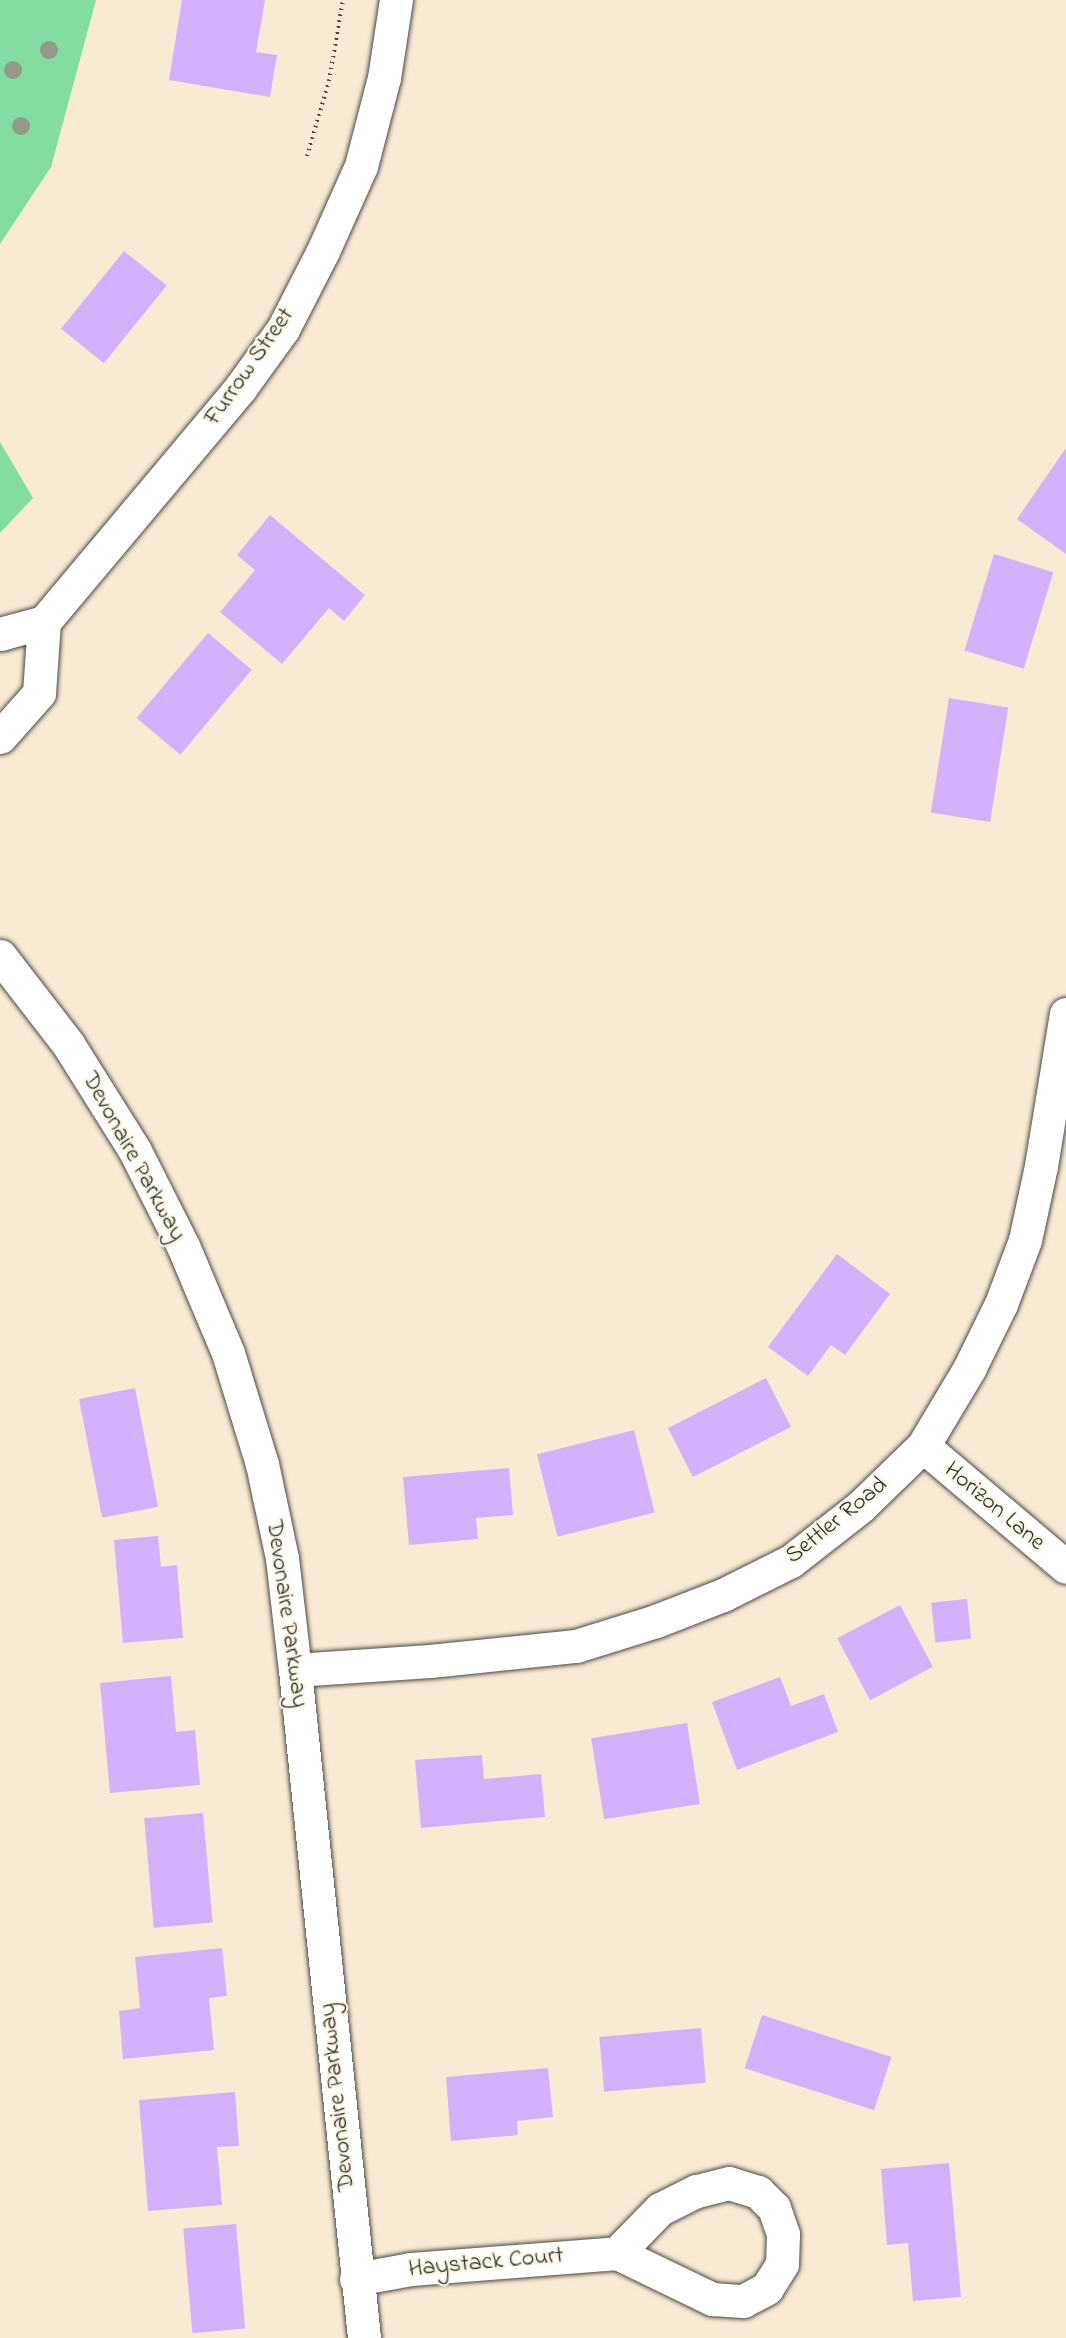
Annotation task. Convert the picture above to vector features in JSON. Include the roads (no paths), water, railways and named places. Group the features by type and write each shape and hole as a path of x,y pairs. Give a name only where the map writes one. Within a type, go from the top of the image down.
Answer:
{"street":[{"name":"Furrow Street","path":"44,622 241,387 283,329 323,251 361,166 384,78 396,0"},
{"path":"0,634 44,622 39,693 0,737"},
{"name":"Devonaire Parkway","path":"0,956 68,1044 135,1151 192,1267 228,1353 262,1464 282,1558 364,2338"},
{"name":"Settler Road","path":"295,1670 452,1659 576,1646 657,1621 723,1594 791,1561 860,1507 923,1446 969,1369 1000,1304 1025,1240 1041,1166 1066,1014"},
{"name":"Horizon Lane","path":"923,1446 1066,1567"},
{"path":"729,2183 758,2192 774,2208 783,2234 782,2264 767,2288 743,2301 712,2299 617,2253 660,2210 696,2191 729,2183"},
{"name":"Haystack Court","path":"356,2279 411,2269 617,2253"}]}
